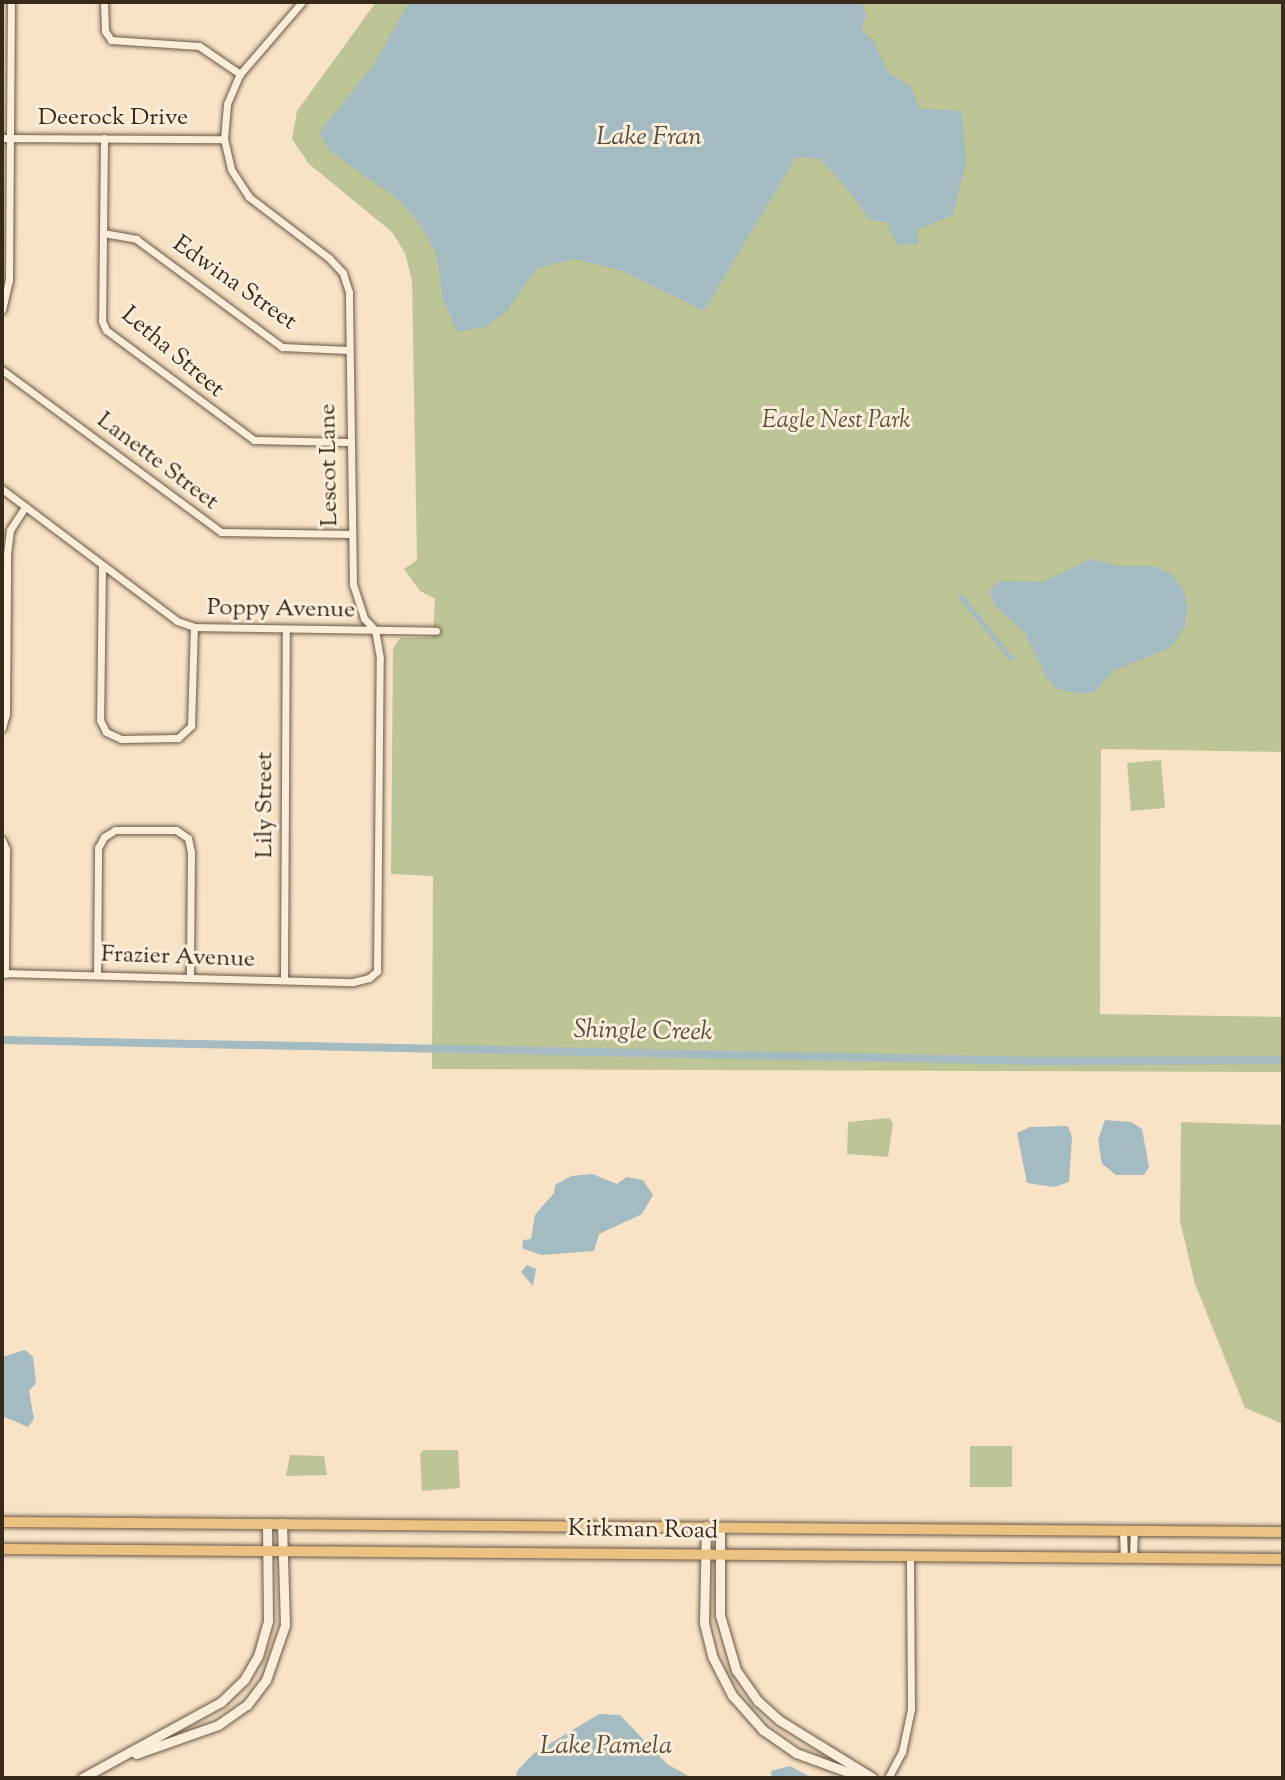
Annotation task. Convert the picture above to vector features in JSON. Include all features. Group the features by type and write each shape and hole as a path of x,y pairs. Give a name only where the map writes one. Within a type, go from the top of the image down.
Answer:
{"main road":[{"name":"Kirkman Road","path":"2,1522 1283,1532"},
{"name":"Kirkman Road","path":"2,1549 282,1549 1283,1559"}],"street":[{"path":"2,310 9,288 6,138 11,2"},
{"path":"104,2 106,31 111,40 122,43 199,46 240,74"},
{"name":"Lescot Lane","path":"302,2 240,74 227,104 224,139 231,169 249,197 343,273 349,292 351,534 357,602 375,631 380,658 379,961 369,978 353,982"},
{"name":"Deerock Drive","path":"6,138 224,139"},
{"name":"Letha Street","path":"104,138 102,321 106,330 254,440 349,442"},
{"name":"Edwina Street","path":"103,233 136,239 282,347 348,350"},
{"name":"Lanette Street","path":"2,370 222,533 351,534"},
{"name":"Poppy Avenue","path":"2,489 177,621 194,627 436,631"},
{"path":"2,728 6,714 7,554 10,530 24,507"},
{"path":"102,565 100,720 106,732 121,738 177,738 191,726 194,627"},
{"name":"Lily Street","path":"284,980 286,630"},
{"path":"97,975 98,848 104,837 115,830 176,830 188,838 191,852 190,978"},
{"path":"2,839 6,849 3,974"},
{"name":"Frazier Avenue","path":"3,974 353,982"},
{"path":"82,1778 221,1702 244,1680 258,1656 268,1620 267,1523"},
{"path":"121,1759 218,1725 247,1705 260,1688 279,1654 285,1625 282,1523"},
{"path":"706,1526 705,1623 713,1658 732,1695 763,1730 796,1753 864,1778"},
{"path":"720,1527 720,1615 736,1670 758,1701 779,1720 873,1778"},
{"path":"1128,1531 1128,1557"},
{"path":"888,1778 902,1752 911,1709 910,1555"}],"green space":[{"name":"Eagle Nest Park","path":"376,2 1283,2 1283,752 1101,749 1100,1014 1283,1017 1283,1072 432,1069 433,876 391,874 393,649 400,638 433,637 435,599 420,591 404,569 417,560 412,280 405,253 392,232 309,164 292,139 297,111"},
{"path":"1161,760 1165,808 1131,811 1127,763"},
{"path":"889,1118 893,1123 888,1157 847,1154 848,1122"},
{"path":"1181,1122 1283,1125 1283,1424 1245,1408 1195,1284 1180,1221"},
{"path":"970,1446 1012,1446 1012,1487 970,1487"},
{"path":"424,1450 458,1450 460,1488 422,1491 420,1453"},
{"path":"290,1455 324,1456 327,1475 286,1476"}],"water":[{"name":"Lake Fran","path":"409,2 862,2 866,15 861,30 874,41 888,72 911,87 920,109 962,111 966,164 953,215 917,230 918,244 897,245 886,222 869,220 851,193 820,159 796,157 704,311 623,271 575,259 537,268 507,311 485,327 457,332 443,300 436,253 420,224 399,200 331,152 319,133 375,63"},
{"path":"1090,559 1119,566 1153,566 1172,574 1184,590 1188,606 1185,627 1170,648 1113,671 1095,692 1082,694 1057,689 1046,677 1024,632 995,606 990,591 998,581 1043,582"},
{"path":"962,594 1014,658 1011,662 958,597"},
{"path":"1105,1120 1131,1122 1142,1129 1149,1167 1144,1175 1116,1175 1102,1164 1098,1140"},
{"path":"1068,1126 1072,1137 1069,1182 1054,1187 1027,1183 1017,1133 1030,1127"},
{"path":"592,1174 617,1184 627,1177 643,1180 653,1195 642,1214 599,1234 594,1251 541,1255 522,1248 523,1240 531,1239 535,1215 554,1193 555,1185 571,1176"},
{"path":"527,1265 536,1269 533,1286 521,1272"},
{"path":"25,1350 33,1357 36,1383 29,1391 34,1419 28,1427 2,1416 2,1357"},
{"name":"Lake Pamela","path":"599,1714 620,1715 667,1764 692,1778 516,1778 517,1771 533,1754"},
{"path":"790,1766 812,1778 772,1778 771,1771"}],"waterway":[{"name":"Shingle Creek","path":"2,1040 1037,1061 1283,1060"}]}
